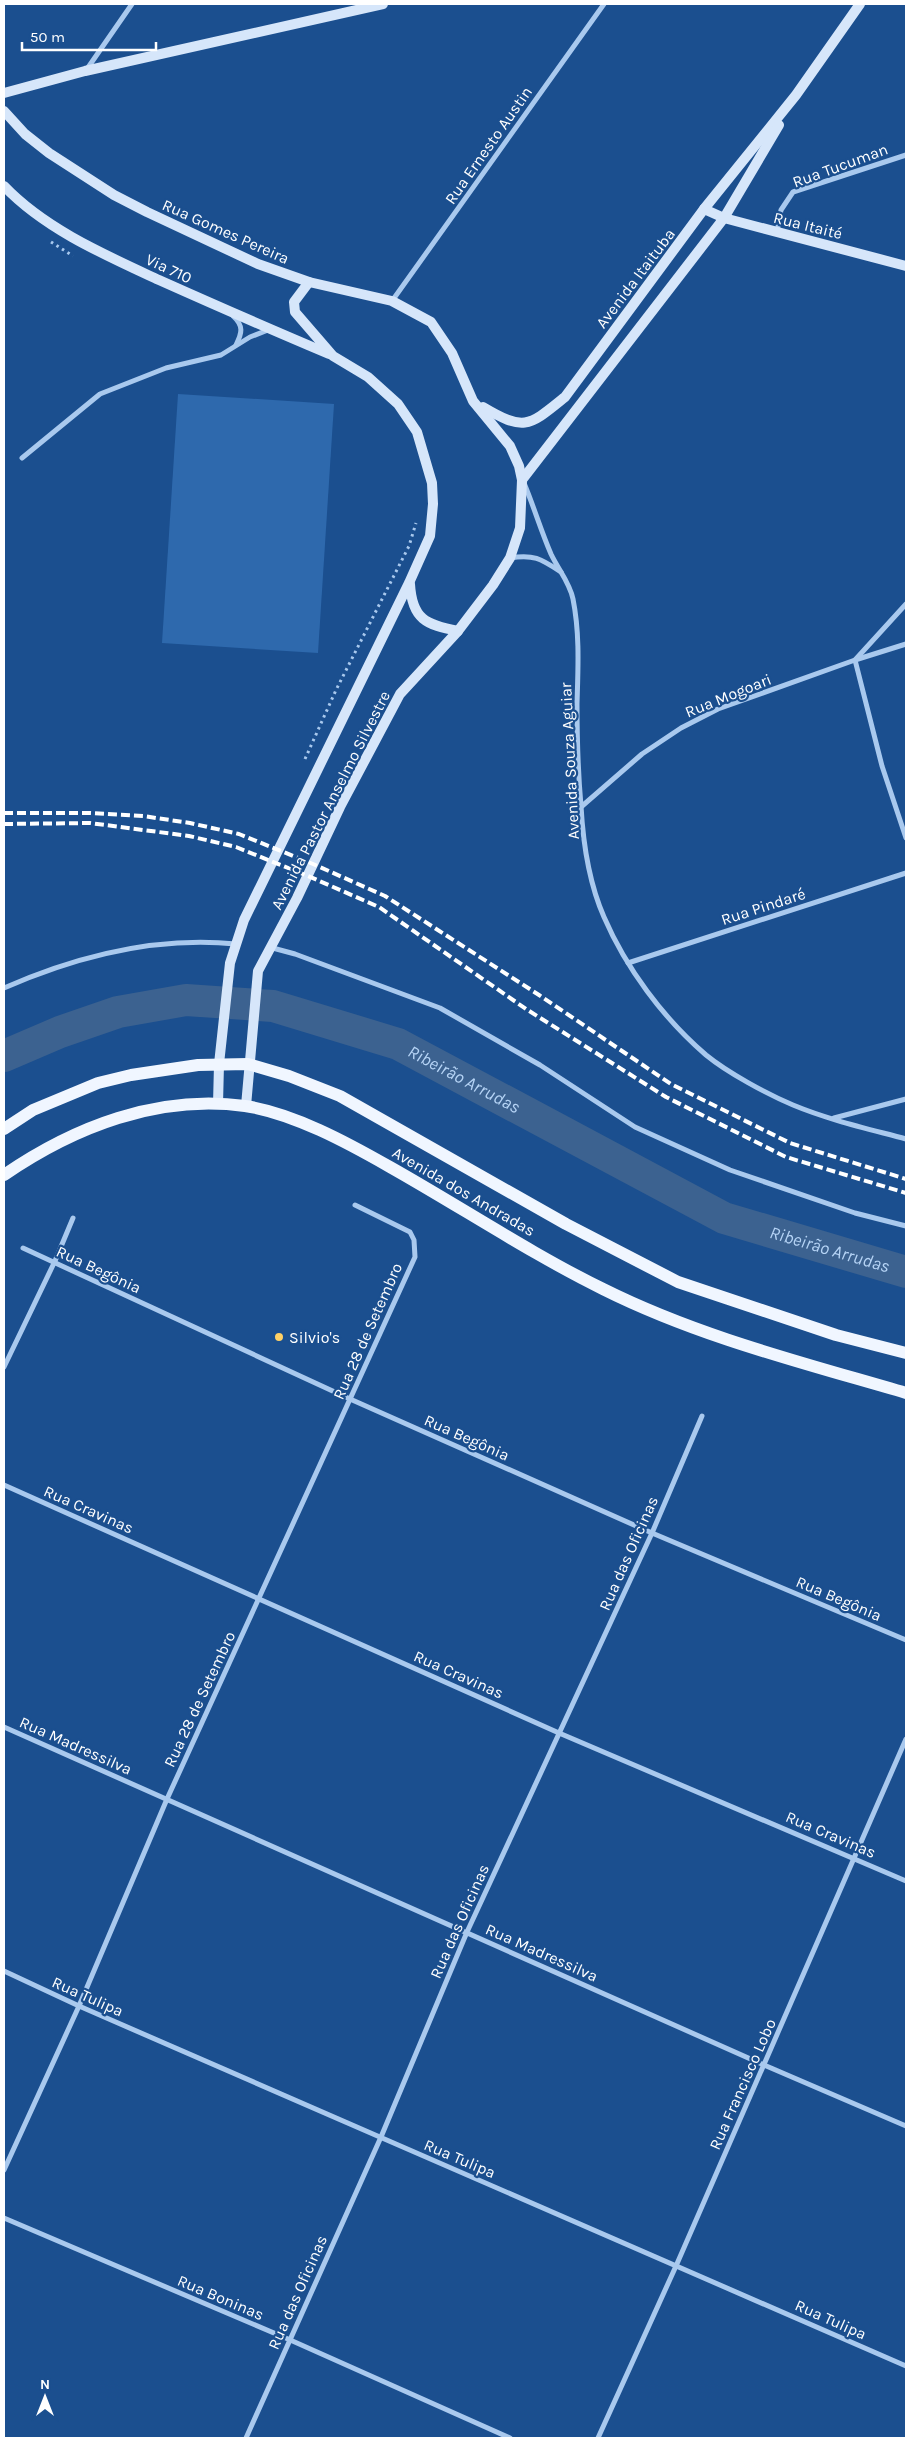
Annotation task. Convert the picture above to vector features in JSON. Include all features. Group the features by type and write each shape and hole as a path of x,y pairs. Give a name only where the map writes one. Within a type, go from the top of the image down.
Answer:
{"main road":[{"path":"4,93 85,71 383,4"},
{"name":"Avenida Itaituba","path":"473,401 507,422 524,424 541,416 565,397 704,209 796,95 860,4"},
{"name":"Avenida Itaituba","path":"522,480 724,218 796,95"},
{"name":"Rua Gomes Pereira","path":"4,111 25,134 114,195 258,264 309,282 392,301 431,322 452,353 473,401 510,446 520,466 522,480"},
{"name":"Via 710","path":"4,186 22,204 97,251 227,311 333,356"},
{"name":"Rua Itaité","path":"704,209 724,218 906,266"},
{"path":"309,282 294,302 295,312 333,356"},
{"name":"Avenida Pastor Anselmo Silvestre","path":"218,1104 219,1064 230,963 244,920 409,583 430,536 432,483 417,432 398,404 368,376 333,356"},
{"name":"Avenida Pastor Anselmo Silvestre","path":"246,1106 248,1064 258,971 298,898 340,807 388,714 415,675 458,631 493,585 510,558 520,528 522,480"},
{"path":"409,583 410,599 415,611 423,620 434,627 458,631"},
{"name":"Avenida dos Andradas","path":"4,1129 33,1110 98,1083 164,1069 219,1064 248,1064 307,1082 340,1096 566,1224 678,1282 836,1335 906,1353"},
{"name":"Avenida dos Andradas","path":"4,1175 47,1147 106,1121 139,1112 179,1106 218,1104 246,1106 306,1125 342,1140 446,1198 558,1266 658,1313 751,1348 906,1393"}],"street":[{"path":"85,71 132,4"},
{"name":"Rua Ernesto Austin","path":"392,301 604,4"},
{"name":"Rua Tucuman","path":"777,232 781,210 793,192 906,155"},
{"path":"227,311 240,325 242,334 236,346"},
{"path":"22,458 100,394 166,368 220,355 250,337 271,329"},
{"name":"Avenida Souza Aguiar","path":"522,480 536,510 551,553 573,598 578,639 577,726 581,806 588,862 603,915 628,963 668,1018 707,1056 762,1090 794,1106 832,1119 906,1139"},
{"path":"510,558 526,555 540,558 561,572"},
{"path":"906,604 855,660 882,766 906,838"},
{"name":"Rua Mogoari","path":"581,806 642,754 681,728 718,710 855,660 906,644"},
{"name":"Rua Pindaré","path":"628,963 906,873"},
{"path":"4,988 38,973 87,958 146,945 190,942 236,944"},
{"path":"269,948 295,954 440,1008 540,1065 635,1127 730,1170 855,1213 906,1226"},
{"path":"832,1119 906,1099"},
{"name":"Rua 28 de Setembro","path":"4,2170 79,2006 167,1799 415,1257 414,1240 410,1232 355,1205"},
{"path":"4,1367 55,1261 73,1218"},
{"name":"Rua Begônia","path":"23,1248 55,1261 350,1399 652,1533 906,1640"},
{"name":"Rua das Oficinas","path":"246,2438 288,2339 380,2137 467,1932 652,1533 702,1416"},
{"name":"Rua Cravinas","path":"4,1485 559,1733 856,1858 906,1881"},
{"name":"Rua Madressilva","path":"4,1727 764,2065 906,2126"},
{"name":"Rua Francisco Lobo","path":"598,2438 856,1858 906,1739"},
{"name":"Rua Tulipa","path":"4,1971 79,2006 906,2366"},
{"name":"Rua Boninas","path":"4,2218 288,2339 510,2438"}],"path":[{"path":"44,237 60,249 77,257"},
{"path":"305,760 336,690 409,546 417,519"}],"shaded area":[{"path":"178,394 334,404 318,653 162,643"}],"waterway":[{"name":"Ribeirão Arrudas","path":"4,1056 60,1032 118,1012 186,1000 273,1006 398,1044 724,1218 906,1272"}],"railway":[{"path":"4,813 90,813 143,816 190,823 239,834 313,864 385,896 539,995 671,1084 790,1143 906,1179"},
{"path":"4,824 90,823 189,836 236,847 308,876 379,907 526,1009 666,1097 786,1157 906,1193"}],"place":[{"name":"Silvio's","path":"279,1337"}]}
